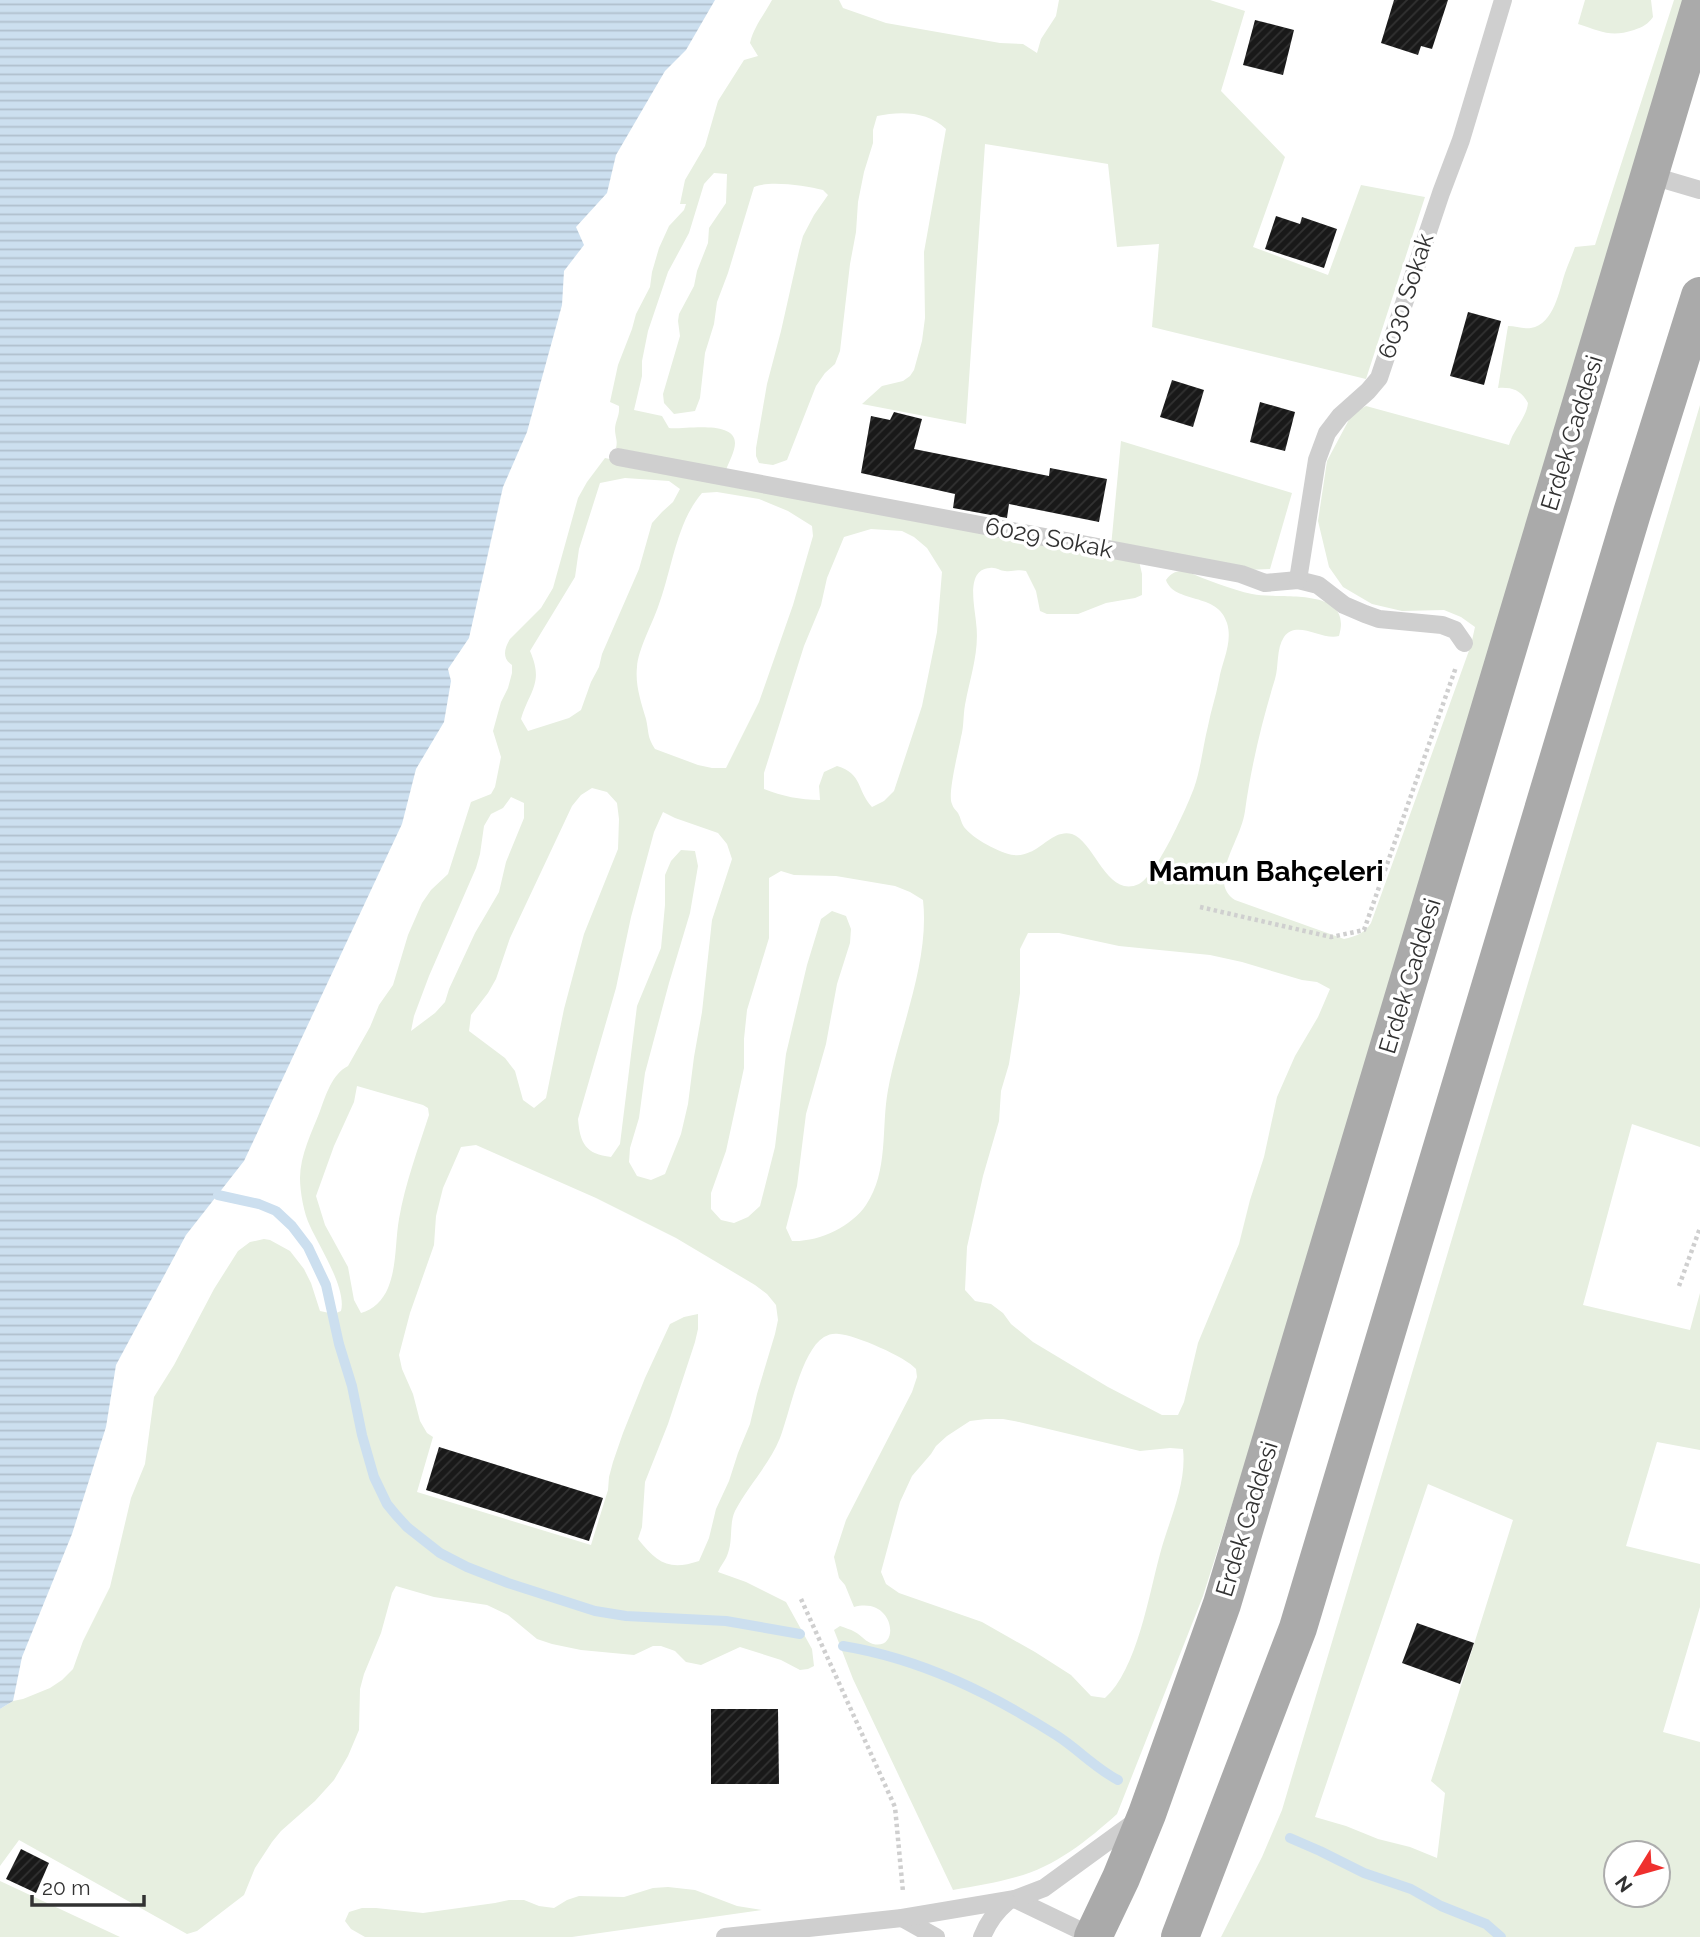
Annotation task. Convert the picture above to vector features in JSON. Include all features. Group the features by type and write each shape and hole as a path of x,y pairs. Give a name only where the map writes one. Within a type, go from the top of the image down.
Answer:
{"main road":[{"name":"Erdek Caddesi","path":"1093,1937 1147,1814 1222,1604 1700,6"},
{"path":"1180,1937 1298,1628 1624,540 1691,361 1700,296"}],"lane":[{"name":"6030 Sokak","path":"1298,580 1317,460 1327,433 1340,416 1379,378 1461,140 1503,0"},
{"path":"1649,175 1700,190"},
{"name":"6029 Sokak","path":"618,457 1227,572 1265,583 1298,580 1318,585 1344,604 1379,619 1442,625 1455,631 1464,643"},
{"path":"725,1937 902,1918 1011,1900 1044,1888 1147,1814"},
{"path":"1011,1900 1093,1937"},
{"path":"982,1937 987,1924 1011,1900"},
{"path":"902,1918 936,1937"}],"path":[{"path":"1200,907 1331,937 1364,930 1464,643"},
{"path":"1679,1286 1700,1228"},
{"path":"802,1599 895,1807 904,1896 902,1918"}],"green space":[{"path":"772,0 839,0 843,8 886,23 1000,43 1023,44 1037,53 1041,39 1056,16 1059,0 1210,0 1245,11 1221,91 1285,157 1253,247 1328,275 1361,185 1425,197 1366,379 1152,327 1159,244 1117,247 1108,164 985,144 966,424 862,404 882,386 903,381 910,376 922,341 925,318 924,252 946,129 922,116 895,113 877,116 873,130 873,143 858,202 840,351 835,364 816,386 787,460 773,465 759,463 756,448 767,384 799,251 803,236 828,195 823,190 778,184 754,187 717,302 714,324 705,353 700,398 695,411 674,414 664,403 663,394 680,336 679,314 694,286 708,243 709,228 726,203 727,174 714,173 704,184 689,233 668,272 648,331 634,410 662,416 669,428 706,427 726,431 733,436 733,453 726,470 616,448 615,429 619,406 610,402 618,365 636,314 650,287 659,248 669,226 684,210 686,204 680,204 685,180 705,146 718,101 744,60 758,56 750,43"},
{"path":"1585,0 1651,0 1653,17 1634,30 1606,33 1578,24"},
{"path":"1674,0 1693,0 1367,1080 1203,1596 1117,1814 1083,1843 1044,1867 1008,1879 953,1890 853,1679 834,1630 840,1626 873,1644 882,1644 888,1640 889,1624 885,1616 878,1609 868,1606 854,1607 845,1585 839,1578 834,1557 846,1520 912,1392 917,1377 916,1369 880,1347 846,1335 830,1334 816,1344 809,1355 780,1438 735,1511 729,1548 718,1572 746,1582 786,1602 812,1649 814,1666 800,1670 781,1660 740,1647 701,1665 686,1662 675,1651 661,1646 653,1646 634,1655 581,1650 537,1639 508,1615 487,1605 434,1597 396,1586 364,1674 360,1689 359,1730 348,1756 334,1780 272,1842 255,1868 244,1895 197,1931 187,1934 19,1840 0,1866 0,1709 13,1701 50,1688 73,1669 83,1641 110,1587 131,1498 145,1464 154,1397 214,1289 238,1251 250,1242 270,1240 290,1251 304,1269 320,1311 334,1314 341,1311 340,1291 304,1209 300,1178 304,1152 330,1086 348,1066 379,1005 393,985 408,935 422,903 448,874 471,802 491,794 495,787 501,757 493,731 512,673 512,665 505,656 506,646 541,608 553,588 578,498 605,458 1139,561 1142,595 1106,603 1078,614 1047,614 1040,611 1036,591 1026,571 990,568 977,575 973,590 976,654 951,791 952,805 964,827 987,845 1008,854 1020,855 1035,850 1055,836 1072,834 1088,847 1102,868 1118,884 1139,884 1146,878 1170,840 1190,797 1228,645 1229,630 1222,613 1206,602 1178,592 1166,580 1174,572 1185,571 1252,594 1311,598 1336,609 1341,620 1339,636 1296,630 1289,632 1281,642 1243,819 1225,868 1224,881 1226,890 1235,900 1344,939 1366,930 1371,923 1471,645 1475,627 1444,610 1402,611 1372,604 1343,587 1329,567 1318,521 1327,461 1352,414 1366,406 1509,445 1528,403 1516,390 1498,388 1508,326 1531,328 1545,320 1554,306 1575,247 1595,245","holes":["625,478 669,481 680,489 673,502 652,523 639,569 581,710 569,718 528,731 521,719 536,679 530,651 575,577 579,549 600,483","717,492 759,499 788,511 812,526 813,536 793,605 759,702 726,768 698,765 655,749 649,738 640,700 637,674 640,653 663,593 686,518 702,493","871,529 902,531 914,537 927,548 942,572 937,632 922,706 894,791 884,801 872,807 851,773 837,766 824,772 819,786 820,800 791,797 764,789 764,773 804,646 821,605 827,578 844,537","592,788 607,792 617,803 618,849 584,934 564,1009 546,1098 534,1108 523,1100 515,1071 505,1058 469,1031 471,1015 496,979 510,938 572,806 581,795","511,797 524,803 524,818 506,862 499,892 475,933 445,1002 411,1031 429,976 476,868 484,826 491,814 503,808","663,812 718,833 727,844 732,859 712,920 688,1104 681,1134 665,1174 651,1180 637,1176 629,1162 630,1148 639,1118 645,1073 690,913 698,866 695,851 681,850 671,861 665,875 661,948 637,1006 620,1144 611,1157 602,1156 586,1146 580,1135 578,1119 616,988 631,917 654,832","781,871 794,875 836,876 895,886 923,900 924,924 918,972 888,1090 878,1178 866,1205 852,1220 834,1232 802,1241 792,1241 786,1228 797,1186 806,1114 826,1044 837,984 850,943 851,929 846,916 832,911 821,919 807,965 786,1054 775,1147 760,1206 748,1217 734,1223 721,1220 711,1209 711,1193 726,1151 744,1068 747,1010 769,938 769,878","1028,933 1059,933 1119,946 1210,955 1317,982 1330,989 1277,1097 1264,1157 1239,1244 1198,1343 1184,1402 1178,1415 1162,1415 1108,1387 1033,1342 1011,1324 1003,1313 991,1304 975,1301 965,1290 967,1247 999,1121 1001,1091 1009,1064 1020,993 1020,949","357,1086 428,1108 429,1115 402,1206 391,1280 380,1300 365,1312 361,1313 354,1300 348,1267 325,1225 316,1196 354,1102","476,1145 596,1198 676,1238 755,1285 776,1305 778,1320 775,1334 750,1424 716,1509 709,1538 699,1561 679,1565 664,1563 651,1554 638,1539 642,1527 645,1482 668,1424 695,1342 698,1314 670,1324 623,1433 591,1545 417,1492 433,1437 427,1433 420,1421 399,1355 410,1313 434,1245 436,1216 443,1188 461,1147","1003,1419 1140,1451 1183,1449 1180,1489 1134,1651 1126,1669 1105,1698 1091,1696 1071,1675 982,1622 899,1593 886,1584 881,1572 900,1502 912,1476 936,1446 970,1421"]},
{"path":"1700,405 1700,1147 1632,1124 1583,1305 1690,1330 1700,1293 1700,1450 1657,1442 1626,1546 1700,1564 1700,1607 1663,1732 1700,1742 1700,1937 1221,1937 1262,1857 1282,1810","holes":["1428,1484 1513,1520 1431,1781 1445,1793 1437,1858 1315,1817"]},
{"path":"1121,441 1292,493 1270,569 1246,570 1111,547"},
{"path":"0,1881 120,1937 0,1937"},
{"path":"653,1888 695,1890 737,1906 762,1910 572,1937 365,1937 351,1929 345,1921 349,1912 362,1908 423,1913 524,1900 554,1908 579,1896 624,1897"}],"water":[{"path":"0,0 715,0 686,50 665,71 616,155 607,193 576,227 584,245 564,271 562,305 527,432 503,487 469,638 448,669 451,681 444,722 416,769 402,824 244,1161 186,1235 116,1365 106,1427 72,1534 22,1657 13,1701 0,1709"}],"building":[{"path":"1394,0 1448,0 1432,49 1421,46 1418,55 1381,43"},
{"path":"1255,20 1294,30 1283,75 1243,65"},
{"path":"1276,216 1300,224 1302,217 1337,229 1324,268 1265,249"},
{"path":"1468,312 1501,321 1484,385 1450,376"},
{"path":"1172,380 1204,390 1193,427 1160,417"},
{"path":"1260,402 1295,412 1285,451 1250,442"},
{"path":"894,412 922,419 914,449 1049,476 1050,468 1107,479 1099,522 1009,504 1007,518 953,508 955,494 861,473 871,416 890,420"},
{"path":"439,1447 603,1498 589,1541 426,1490"},
{"path":"1417,1623 1474,1643 1460,1684 1402,1663"},
{"path":"711,1709 778,1709 779,1784 711,1784"},
{"path":"21,1849 49,1863 36,1893 6,1879"}],"waterway":[{"path":"218,1195 259,1204 276,1211 308,1247 326,1285 374,1477 387,1504 396,1515 440,1553 508,1583 595,1611 626,1616 726,1621 800,1634"},
{"path":"843,1646 900,1659 980,1692 1056,1735 1118,1780"},
{"path":"1290,1838 1364,1873 1411,1889 1441,1906 1486,1924 1501,1937"}],"district":[{"name":"Mamun Bahçeleri","path":"1266,871"}]}
